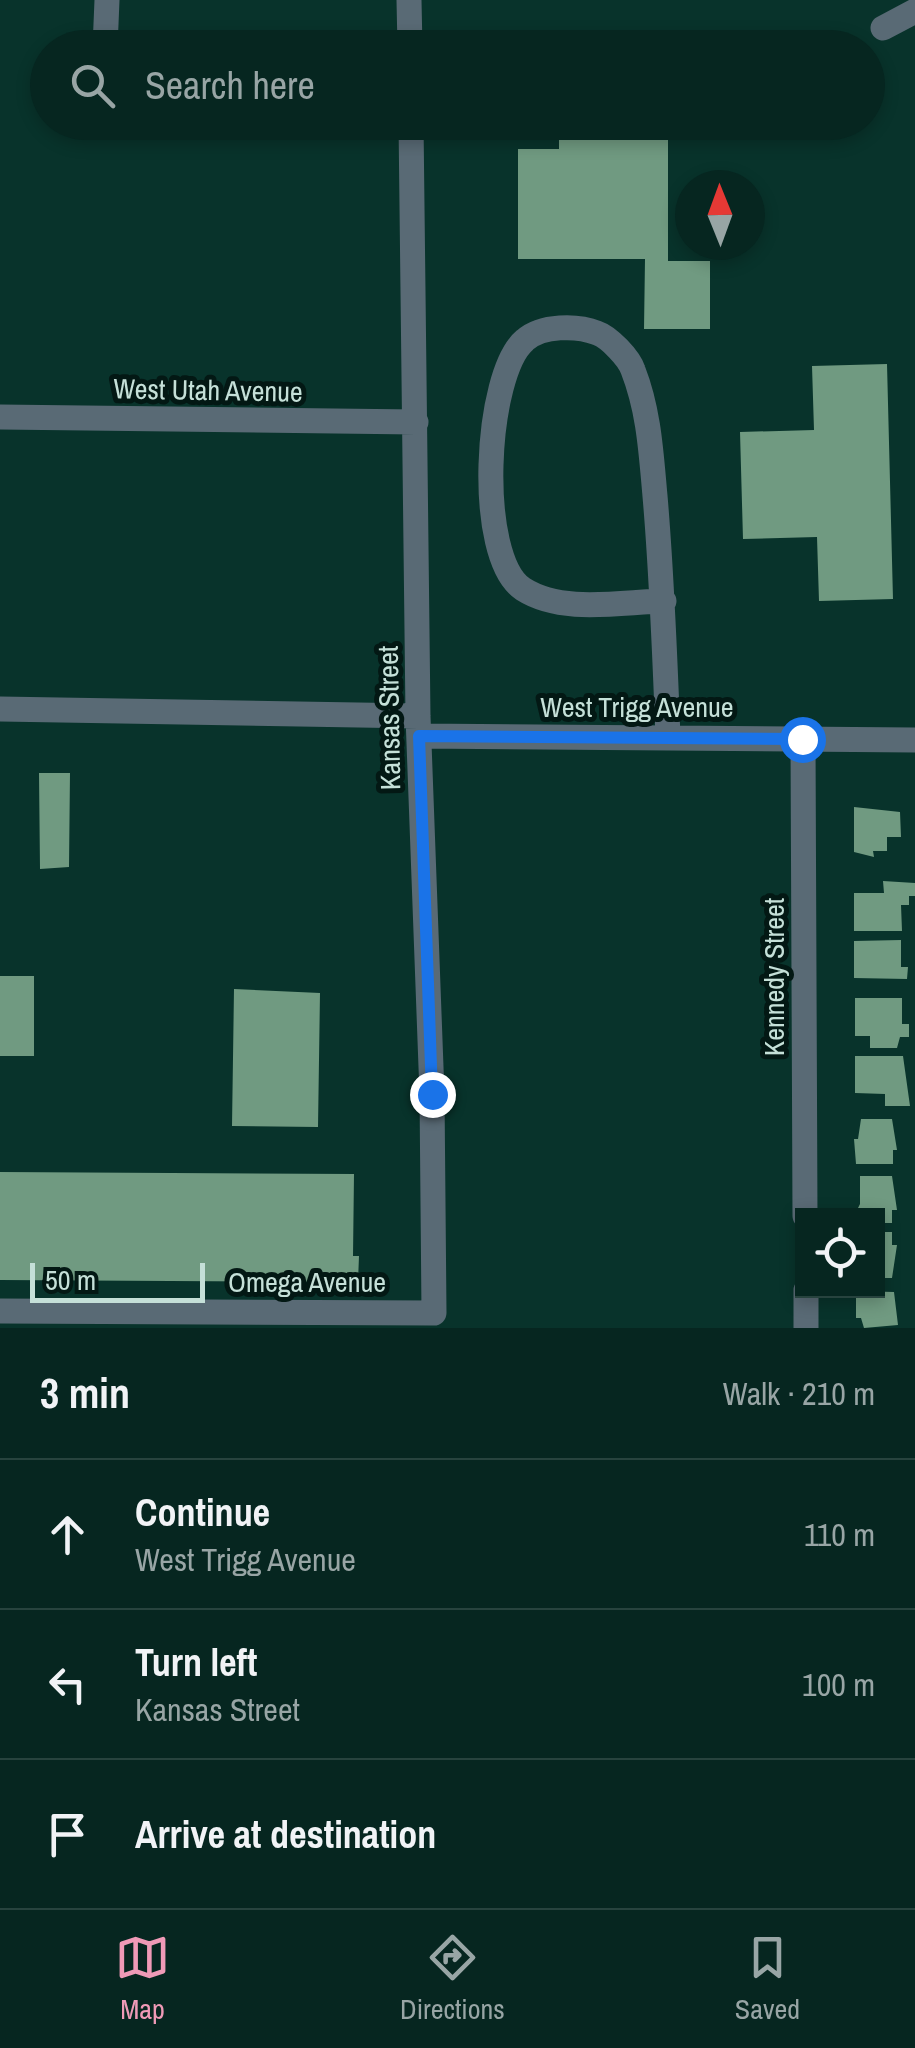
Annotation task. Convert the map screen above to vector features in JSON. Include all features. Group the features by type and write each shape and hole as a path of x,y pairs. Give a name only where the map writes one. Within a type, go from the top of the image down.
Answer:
{"street":[{"path":"105,30 106,0"},
{"path":"409,0 410,30"},
{"path":"883,28 915,11"},
{"name":"Kansas Street","path":"411,140 418,726 432,1094 434,1313"},
{"path":"664,601 567,604 521,588 502,558 492,516 490,452 509,358 526,338 569,326 601,334 632,365 650,425 664,601 668,738"},
{"name":"West Utah Avenue","path":"0,417 416,422"},
{"name":"West Trigg Avenue","path":"0,709 668,738 915,740"},
{"name":"Kennedy Street","path":"802,739 805,1208"},
{"path":"806,1298 806,1328"},
{"name":"Omega Avenue","path":"0,1310 434,1313"}],"building":[{"path":"559,140 668,140 668,261 710,261 710,329 644,329 645,259 518,259 518,149 559,149"},
{"path":"887,364 893,599 819,601 817,537 743,539 740,432 814,430 812,366"},
{"path":"39,773 70,773 69,867 40,869"},
{"path":"854,807 900,812 901,837 887,837 887,851 873,851 874,857 854,852"},
{"path":"883,881 915,883 915,896 909,896 909,905 901,905 902,931 854,931 854,893 884,893"},
{"path":"901,940 901,967 908,967 907,979 854,978 854,941"},
{"path":"0,976 34,976 34,1056 0,1056"},
{"path":"234,989 320,993 318,1127 232,1126"},
{"path":"855,998 902,998 902,1024 909,1024 909,1037 900,1037 897,1048 870,1048 870,1036 855,1036"},
{"path":"855,1056 903,1056 910,1106 885,1106 885,1094 855,1093"},
{"path":"861,1119 892,1119 897,1150 893,1150 893,1164 856,1164 854,1139 858,1139"},
{"path":"0,1172 354,1174 353,1256 359,1256 358,1282 0,1280"},
{"path":"860,1176 892,1176 897,1210 892,1210 892,1223 885,1223 885,1208 858,1208"},
{"path":"885,1232 892,1232 892,1245 897,1245 892,1278 885,1278"},
{"path":"885,1292 894,1292 898,1325 864,1328 861,1318 856,1318 856,1298 885,1298"}],"route":[{"path":"432,1094 419,736 802,739"}]}
